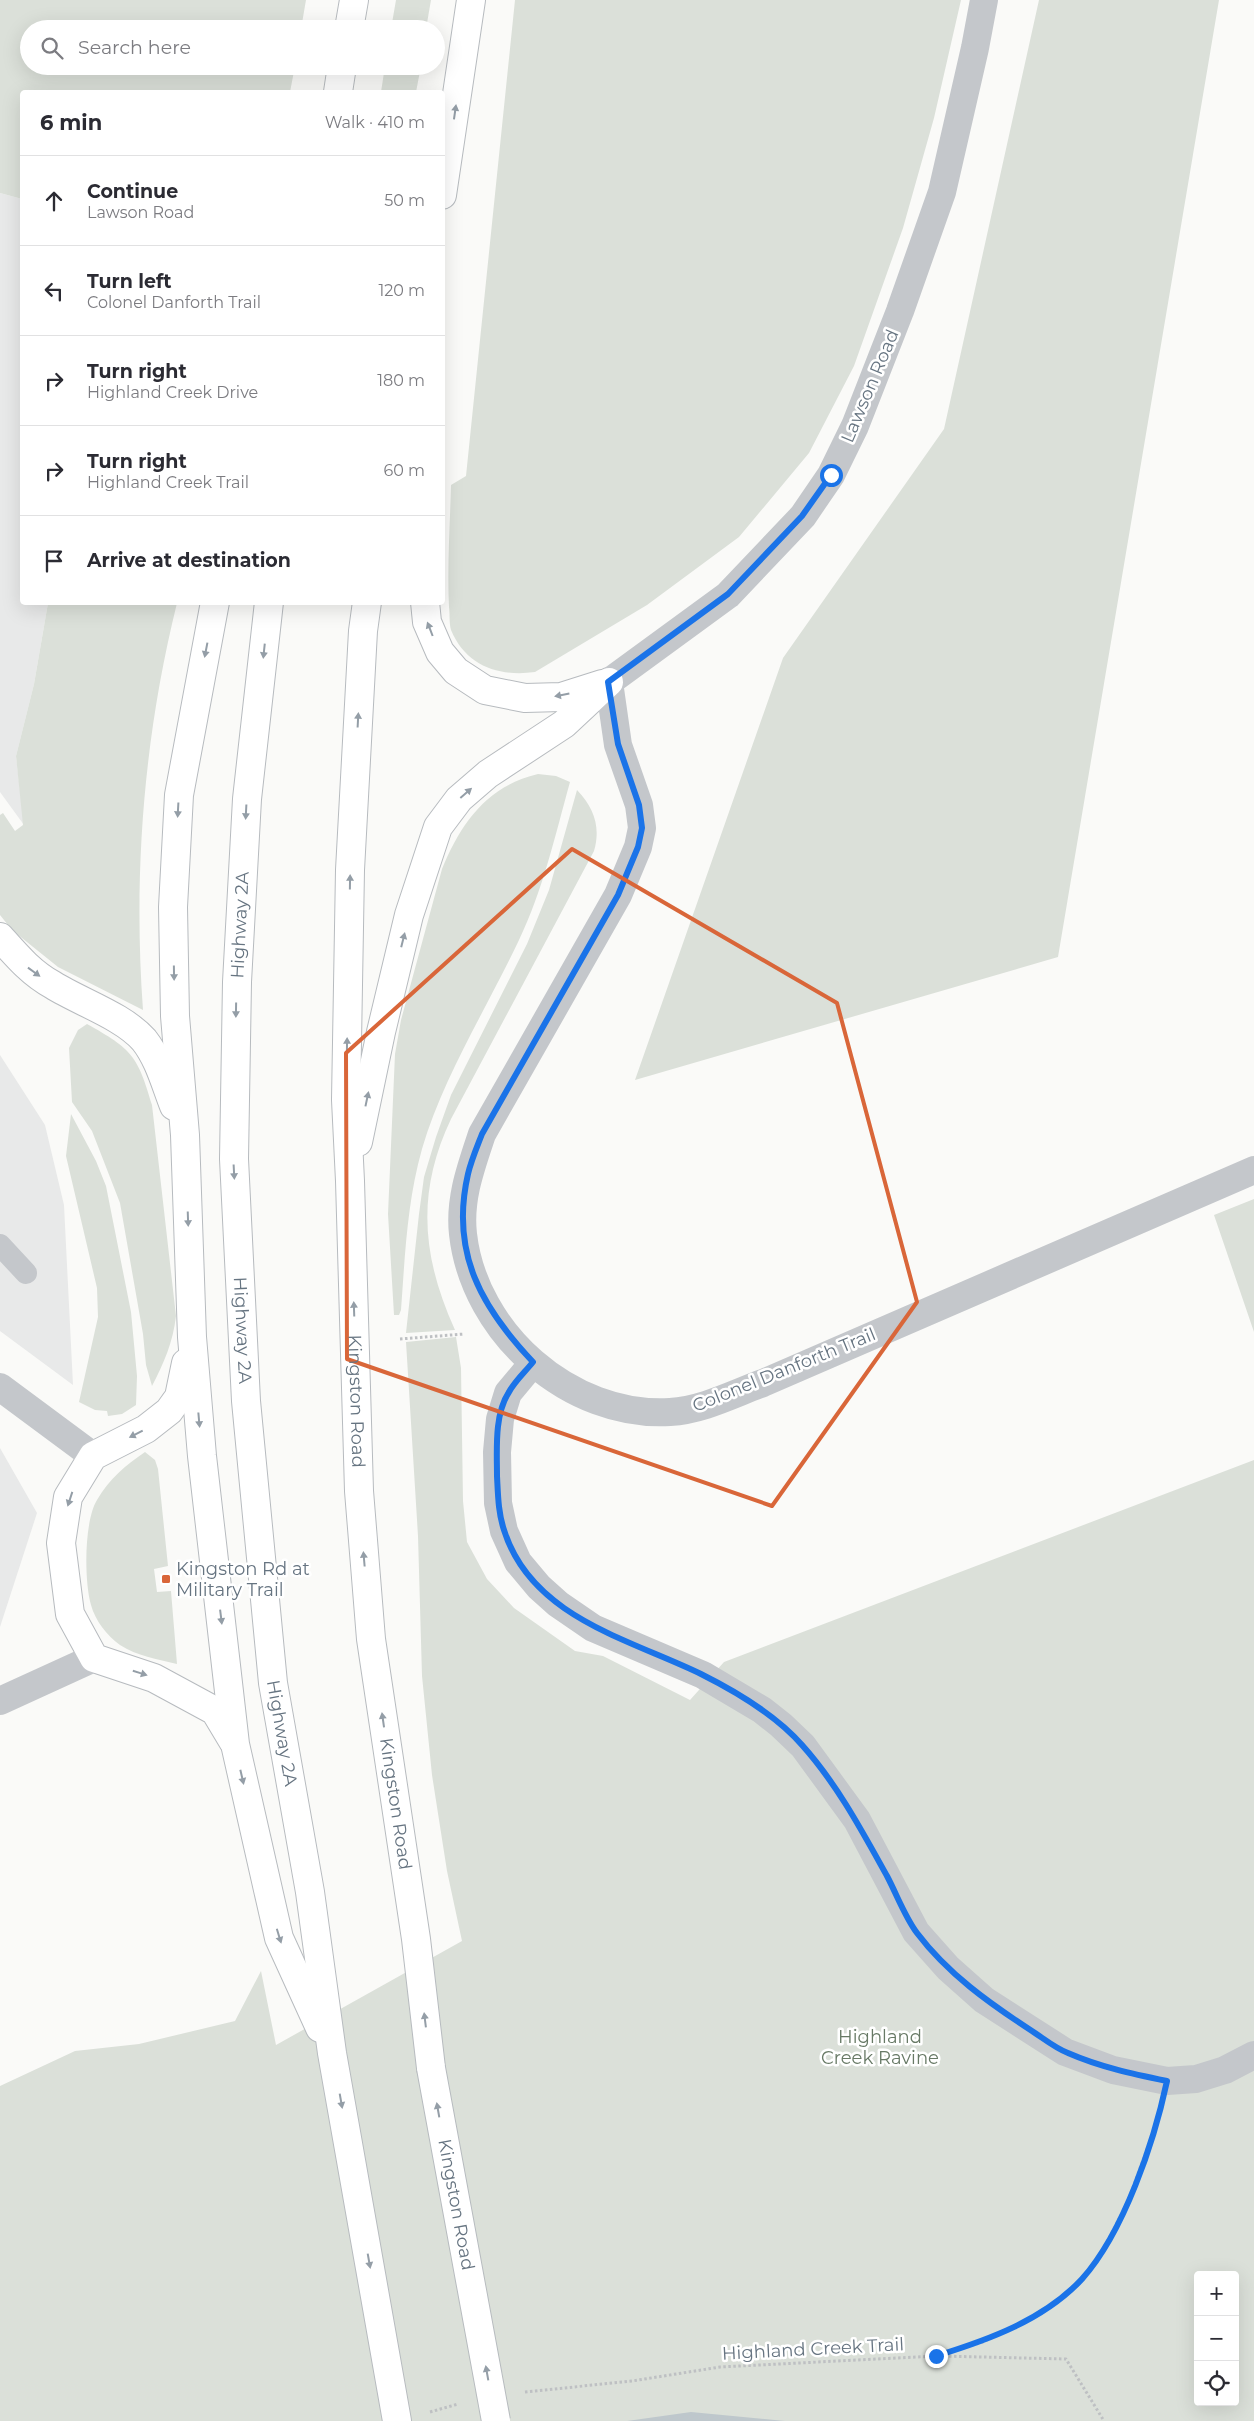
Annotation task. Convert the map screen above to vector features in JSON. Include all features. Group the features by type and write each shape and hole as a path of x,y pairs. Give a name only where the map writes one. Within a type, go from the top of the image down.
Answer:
{"main road":[{"path":"351,20 354,0"},
{"path":"445,175 471,0"},
{"path":"338,90 341,75"},
{"path":"214,605 178,795 174,907 175,1016 185,1135 192,1337 202,1456 235,1744 279,1938 332,2053 410,2418"},
{"name":"Highway 2A","path":"270,605 247,799 237,982 234,1168 246,1401 273,1683 310,1892 332,2053"},
{"path":"350,1181 346,1100 350,870 363,631 367,605"},
{"path":"425,605 427,622 440,652 456,671 485,690 525,698 561,697 608,682"},
{"path":"350,1181 381,1032 409,916 438,828 459,799 488,774 564,724 608,682"},
{"path":"0,937 28,968 52,985 126,1026 143,1039 155,1056 185,1135"},
{"name":"Kingston Road","path":"350,1181 359,1491 371,1638 416,1938 431,2068 496,2421"},
{"path":"192,1337 178,1397 169,1411 146,1429 93,1456 68,1497 61,1543 70,1614 94,1658 154,1678 214,1711 235,1744"}],"street":[{"name":"Lawson Road","path":"608,682 728,594 802,516 831,475 855,426 900,312 942,192 984,0"},
{"name":"Colonel Danforth Trail","path":"608,682 618,744 639,805 642,828 638,847 618,895 482,1134 468,1173 463,1204 463,1233 466,1252 480,1292 494,1317 533,1362 555,1380 596,1400 643,1411 669,1412 695,1408 764,1382 1254,1170"},
{"path":"533,1362 508,1393 500,1419 497,1452 498,1503 504,1531 518,1562 539,1587 558,1604 593,1628 703,1675 762,1710 781,1725 803,1746 856,1820 916,1932 948,1968 984,2000 1065,2052 1113,2070 1167,2081 1196,2079 1225,2070 1254,2055"},
{"path":"0,1387 93,1456"},
{"path":"0,1701 94,1658"}],"lane":[{"path":"0,1245 26,1273"}],"path":[{"path":"400,1339 466,1333 494,1317"},
{"name":"Highland Creek Trail","path":"520,2393 632,2381 720,2367 936,2356 983,2342 1019,2325 1053,2304 1082,2280 1102,2252 1128,2201 1158,2121 1167,2081"},
{"path":"936,2356 1066,2359 1104,2421"},
{"path":"410,2418 467,2402"}],"highlighted area":[{"path":"572,849 837,1003 917,1302 772,1506 347,1359 346,1053"}],"shaded area":[{"path":"0,193 20,198 20,605 48,605 34,684 16,756 24,825 0,792"},
{"path":"0,1055 45,1125 64,1205 73,1385 0,1331"},
{"path":"0,1448 37,1513 0,1627"},
{"path":"691,2412 785,2421 627,2421"}],"green space":[{"path":"0,0 306,0 303,20 20,20 20,75 293,75 290,90 20,90 20,198 0,193"},
{"path":"396,0 431,0 428,20 393,20"},
{"path":"515,0 961,0 934,118 903,228 854,366 809,453 739,537 647,605 535,672 522,673 509,673 485,666 465,652 451,630 448,592 451,485 466,476"},
{"path":"1039,0 1219,0 1058,957 635,1080 783,658 944,429"},
{"path":"384,75 419,75 416,90 381,90"},
{"path":"48,605 177,605 156,703 144,805 139,907 143,1010 58,967 12,930 0,915 0,815 3,813 15,831 23,825 16,756 34,684"},
{"path":"538,774 556,776 570,782 535,902 507,966 453,1069 422,1149 410,1209 401,1310 399,1315 394,1315 388,1214 395,1054 401,1020 442,869 449,852 467,822 490,797 504,787"},
{"path":"577,790 588,804 594,818 597,834 594,851 451,1119 432,1173 428,1199 430,1251 444,1303 455,1330 406,1333 424,1177 436,1137 451,1095 527,944 549,890"},
{"path":"87,1024 114,1040 131,1056 142,1075 152,1105 176,1316 173,1335 152,1386 146,1365 143,1334 120,1203 92,1131 72,1102 69,1048 78,1030"},
{"path":"71,1114 96,1161 106,1186 131,1312 137,1376 136,1405 122,1414 108,1416 107,1411 95,1410 79,1402 98,1317 97,1288 66,1156"},
{"path":"1254,1199 1254,1332 1214,1215"},
{"name":"Highland Creek Ravine","path":"456,1337 461,1368 463,1501 467,1542 487,1579 514,1608 575,1651 603,1656 690,1700 724,1662 1254,1460 1254,2421 0,2421 0,2086 75,2051 139,2044 235,2021 261,1971 276,2045 462,1941 447,1871 432,1775 422,1676 418,1536 406,1342"},
{"path":"145,1452 155,1460 158,1469 168,1566 154,1569 157,1592 171,1591 177,1664 140,1655 115,1641 106,1632 93,1611 87,1581 86,1551 90,1522 97,1500 112,1479"}],"place":[{"name":"Kingston Rd at Military Trail","path":"166,1579"}],"route":[{"path":"831,475 802,516 728,594 608,682 618,744 639,805 642,828 638,847 618,895 482,1134 468,1173 463,1204 463,1233 468,1262 480,1292 494,1317 513,1342 533,1362 508,1393 500,1419 497,1452 498,1503 504,1531 518,1562 539,1587 558,1604 593,1628 703,1675 762,1710 781,1725 803,1746 856,1820 916,1932 948,1968 984,2000 1065,2052 1113,2070 1167,2081 1158,2121 1128,2201 1102,2252 1082,2280 1053,2304 1019,2325 983,2342 936,2356"}]}
